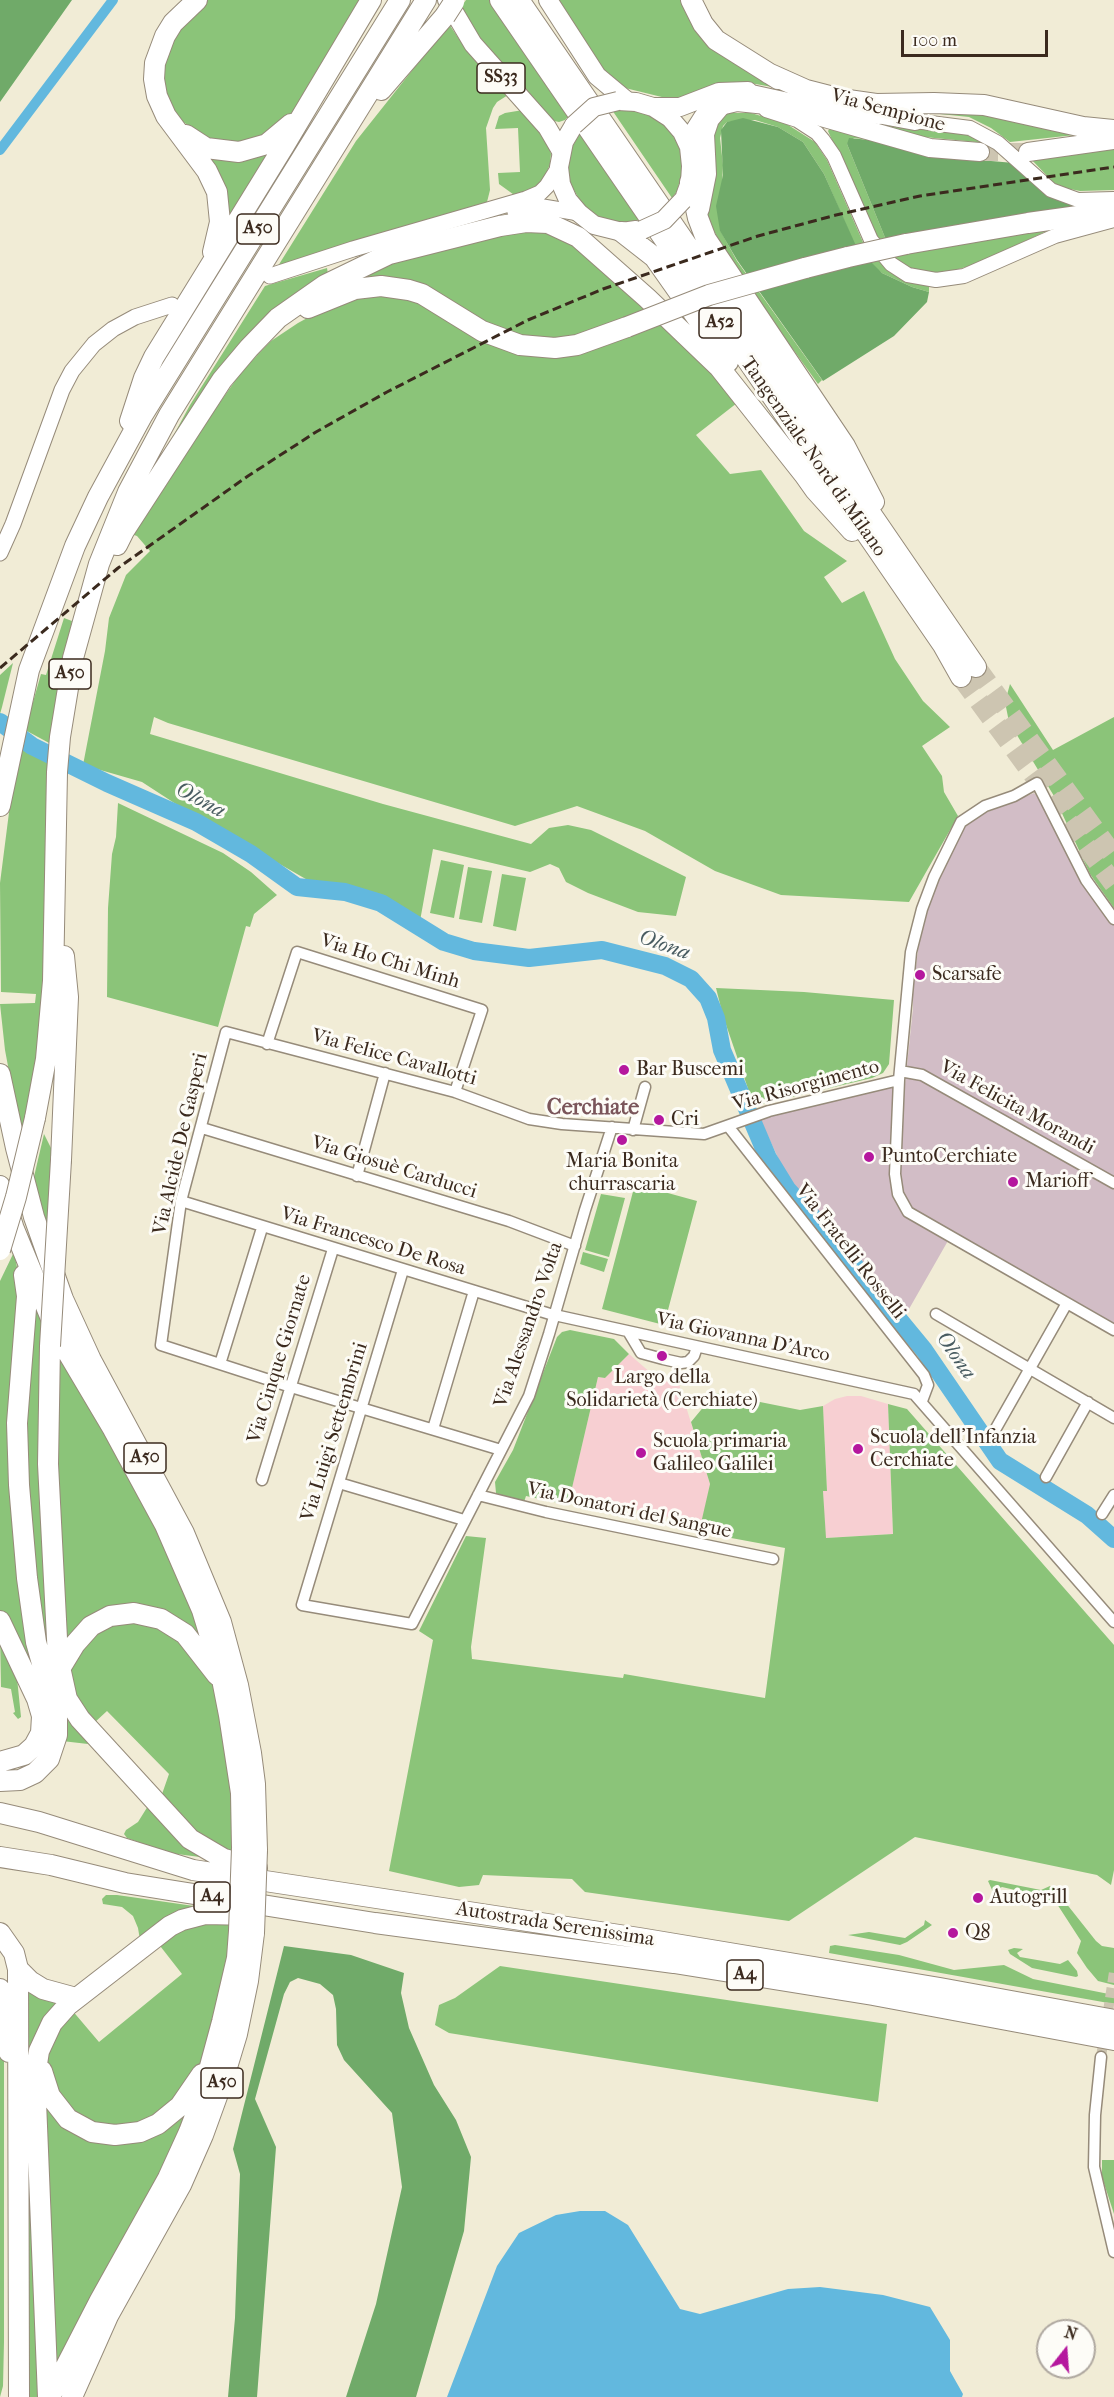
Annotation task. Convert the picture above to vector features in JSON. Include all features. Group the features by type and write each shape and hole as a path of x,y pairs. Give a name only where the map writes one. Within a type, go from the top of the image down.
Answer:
{"highway":[{"path":"197,0 169,28 160,46 155,63 154,79 157,96 170,122 211,177 220,201 217,240 198,285"},
{"path":"117,458 144,378 371,0"},
{"name":"A50","path":"5,743 15,691 29,670 75,546 117,458 400,0"},
{"name":"A50","path":"0,1250 16,1197 35,1118 50,1026 57,772 60,738 73,658 85,612 112,529 145,458 195,372 426,0"},
{"name":"Tangenziale Nord di Milano","path":"500,0 943,645 969,672 929,598 519,0"},
{"path":"691,0 709,32 722,44 813,98 838,106 915,120"},
{"path":"698,0 716,31 744,58"},
{"path":"357,112 393,78 450,4"},
{"path":"768,73 806,90 841,99 876,104 984,105 1083,127 1114,130"},
{"path":"170,122 196,143 206,148 227,152 255,149 267,144 285,131 325,76"},
{"path":"698,218 706,174 704,134 709,118 720,106"},
{"path":"690,182 698,218 706,239 845,446 929,598"},
{"path":"266,330 286,318 342,293 381,286 422,294 482,331 520,345 555,348 577,345 710,296 848,257 906,244 1028,223 1114,212"},
{"path":"85,612 124,531 222,380 266,330 294,305 342,275 381,257 423,244 526,222 548,223 578,237 647,298 719,367 806,477 858,538 911,614 943,645"},
{"path":"622,232 654,257 672,279 806,477"},
{"path":"0,806 5,743"},
{"path":"55,883 68,997 50,1346 48,1464 58,1658 67,1699 80,1719 190,1839 206,1851 224,1859 334,1891"},
{"name":"A50","path":"0,1074 15,1148 34,1217 63,1299 97,1370 184,1533 221,1622 238,1685 255,1784 243,2009 224,2077 192,2162 108,2316 72,2397"},
{"path":"0,1186 14,1229 59,1338 113,1428 182,1561 211,1634 238,1764 250,1849"},
{"path":"0,1781 20,1780 40,1768 54,1749 58,1726 36,1642 23,1532 17,1441 27,1296 14,1229"},
{"path":"61,1667 75,1644 91,1626 110,1616 134,1613 161,1619 185,1634 206,1658 223,1686"},
{"path":"0,1621 37,1699 42,1716 41,1733 29,1752 0,1762"},
{"name":"Autostrada Serenissima","path":"0,1813 39,1822 193,1870 651,1940 1114,2020"},
{"name":"Autostrada Serenissima","path":"0,1857 51,1865 126,1883 375,1923 674,1963 873,1995 1114,2040"},
{"path":"49,2392 35,2077 39,2051 52,2023 76,1998 158,1934 192,1916 229,1913 375,1923"},
{"path":"49,2392 168,2178 200,2103 246,1932"},
{"path":"0,1933 14,1953 18,1969 19,2397"},
{"path":"18,1969 30,1981 43,1989 76,1998"},
{"path":"0,1989 9,2041 9,2357 5,2397"},
{"path":"0,2043 4,2022"},
{"path":"39,2051 45,2087 61,2113 83,2129 115,2135 140,2132 165,2119 194,2089 212,2056"}],"main road":[{"path":"548,0 597,76 622,101"},
{"name":"SS33","path":"450,4 473,44 547,127 560,159 564,192 579,213 594,225 622,232 642,230 671,215 682,200 690,182 689,147"},
{"name":"Via Sempione","path":"654,107 680,107 719,92 749,97 930,148 980,152"},
{"path":"689,147 699,122 708,113 720,106 749,97"},
{"path":"270,276 540,193 547,186 574,125 594,107 622,101 654,107 676,125 689,147"},
{"path":"1028,152 1114,140"},
{"path":"291,270 382,250 535,207 579,213"},
{"path":"423,244 476,223"},
{"path":"0,553 13,524 59,396 72,371 94,344 113,329 135,317 172,305"}],"street":[{"path":"749,97 848,113 970,128 998,143 1051,190 1078,200 1114,199"},
{"path":"749,97 797,120 817,133 834,156 875,247 891,264 914,276 936,280 964,276 1055,236 1114,220"},
{"name":"Via Risorgimento","path":"633,1130 694,1135 769,1111 900,1075 911,952 920,918 934,877 961,822 985,806 1014,796 1038,783 1086,880 1114,919"},
{"name":"Via Ho Chi Minh","path":"267,1044 297,952 482,1010 455,1092"},
{"name":"Via Felice Cavallotti","path":"226,1032 455,1092 519,1116 551,1123 633,1130"},
{"name":"Via Alcide De Gasperi","path":"226,1032 182,1201 161,1345 501,1450"},
{"path":"357,1176 385,1073"},
{"path":"900,1075 896,1174 898,1194 908,1212 1114,1330"},
{"name":"Via Felicita Morandi","path":"900,1075 922,1075 1114,1183"},
{"path":"633,1130 645,1087"},
{"name":"Via Fratelli Rosselli","path":"728,1126 924,1376 928,1385 922,1401"},
{"name":"Via Alessandro Volta","path":"412,1624 529,1396 612,1127"},
{"name":"Via Giosuè Carducci","path":"202,1128 509,1221 575,1246"},
{"name":"Via Francesco De Rosa","path":"182,1201 554,1315"},
{"path":"220,1364 262,1227"},
{"name":"Via Cinque Giornate","path":"262,1480 333,1249"},
{"name":"Via Luigi Settembrini","path":"403,1270 302,1605 412,1624"},
{"path":"433,1429 474,1291"},
{"path":"988,1436 995,1430 1067,1303"},
{"path":"936,1314 1114,1418"},
{"name":"Via Giovanna D'Arco","path":"554,1315 629,1333 908,1391 922,1401"},
{"path":"629,1333 641,1353 681,1363 688,1362 694,1356 697,1347"},
{"path":"922,1401 1114,1622"},
{"path":"1046,1478 1088,1402"},
{"path":"339,1483 464,1520"},
{"name":"Via Donatori del Sangue","path":"478,1495 773,1559"},
{"path":"1102,1514 1114,1495"},
{"path":"1101,2057 1095,2115 1094,2167 1114,2252"}],"shaded area":[{"path":"1034,793 1048,807 1094,897 1114,925 1114,1334 949,1239 905,1316 787,1177 760,1119 905,1084 920,934 929,901 948,855 963,826 973,818"},
{"name":"Scuola primaria Galileo Galilei","path":"629,1354 659,1380 679,1384 710,1484 702,1524 570,1496 598,1377 605,1378"},
{"name":"Scuola dell'Infanzia Cerchiate","path":"861,1396 888,1404 893,1534 825,1538 823,1491 827,1490 823,1406 835,1399"}],"green space":[{"path":"0,0 72,0 0,102"},
{"path":"206,0 360,0 294,111 266,134 237,143 211,139 183,122 174,114 164,90 163,67 177,31"},
{"path":"466,0 489,0 569,116 565,120 559,122 550,120 488,52 459,10"},
{"path":"559,0 687,0 778,88 750,83 718,84 670,99 621,87 611,80 595,60"},
{"path":"449,24 463,45 508,95 497,102 493,108 486,128 490,190 487,202 483,206 278,266 356,141"},
{"path":"949,108 1084,134 1010,142 991,128 969,117 891,109"},
{"path":"627,109 653,116 664,123 679,145 683,169 677,191 672,198 612,110"},
{"path":"523,110 548,143 551,154 550,164 542,184 517,197 499,184 498,173 520,172 518,128 495,129 499,116"},
{"path":"730,113 751,113 785,123 815,142 827,160 866,249 890,272 915,283 929,286 929,292 912,287 882,273 868,262 856,248 824,174 803,142 778,127 755,120 727,122 723,126 720,138 723,165 720,230 737,261 822,380 818,384 730,262 709,221 707,210 714,124"},
{"path":"743,118 778,127 803,142 824,174 857,248 882,273 929,292 927,302 894,336 823,381 737,260 720,231 716,206 723,175 721,130 727,122"},
{"path":"860,119 955,128 987,143 924,137"},
{"path":"830,128 870,140 854,138 847,144 886,240 877,243 828,131"},
{"path":"580,133 640,220 620,223 599,217 585,207 579,199 570,183 568,170 571,149"},
{"path":"849,138 870,140 922,155 1014,163 1088,206 886,240 847,144"},
{"path":"279,143 229,224 228,202 223,182 201,150"},
{"path":"1114,147 1114,190 1080,191 1065,188 1054,183 1028,156"},
{"path":"538,228 562,235 581,248 695,349 737,403 696,435 730,474 761,470 804,531 847,561 824,577 842,603 864,591 895,659 923,701 950,727 922,746 942,776 944,792 958,816 909,902 781,895 715,871 645,831 577,806 515,826 154,717 150,734 383,804 531,844 549,828 568,825 591,830 686,877 676,916 638,912 566,882 559,868 550,864 530,872 433,849 420,921 363,889 311,882 182,808 142,782 83,765 105,651 109,618 126,575 150,551 137,536 128,533 242,371 271,341 335,303 380,295 419,301 467,332 514,352 553,356 575,354 608,345 631,335 624,321 575,339 547,341 515,338 477,322 438,295 419,286 399,281 362,280 337,286 373,269 483,234"},
{"path":"1049,230 976,264 952,271 934,273 913,270 890,255 983,237"},
{"path":"327,268 328,274 305,287 153,473 190,405 265,286"},
{"path":"64,618 72,621 51,744 25,730 41,674 46,675"},
{"path":"13,663 2,707 0,714 0,675"},
{"path":"1010,684 1053,750 1114,717 1114,908 1090,874 1054,796 1009,722 1005,702"},
{"path":"21,745 49,762 44,981 36,1067 21,1136 5,1050 0,1004 35,1003 36,994 1,992 0,883 12,789"},
{"path":"118,803 223,853 251,872 277,895 254,914 250,927 246,926 218,1027 107,997 108,908"},
{"path":"441,860 464,865 454,918 430,913"},
{"path":"468,867 492,871 482,923 459,919"},
{"path":"502,874 526,878 516,931 493,926"},
{"path":"716,988 804,992 894,1000 889,1064 883,1073 872,1078 754,1106 723,1016"},
{"path":"44,1134 57,1160 51,1234 42,1214 33,1181"},
{"path":"635,1184 697,1201 664,1325 602,1309"},
{"path":"601,1194 625,1198 609,1257 585,1250"},
{"path":"14,1252 22,1293 13,1395 12,1442 16,1495 32,1643 49,1707 53,1733 41,1761 26,1771 21,1769 38,1756 44,1748 50,1731 46,1706 0,1613 0,1281"},
{"path":"583,1252 608,1259 604,1272 580,1264"},
{"path":"37,1306 46,1325 52,1627 88,1744 62,1741 47,1675 23,1467 33,1310"},
{"path":"570,1330 614,1339 629,1354 605,1378 598,1377 568,1505 526,1496 524,1502 501,1496 496,1493 495,1482 513,1450 557,1337 562,1332"},
{"path":"57,1345 137,1483 211,1652 143,1608 64,1642 58,1563"},
{"path":"715,1393 800,1410 823,1406 827,1491 823,1491 826,1538 893,1534 888,1404 907,1409 1114,1645 1114,1870 1111,1885 1097,1875 915,1837 789,1921 585,1892 572,1879 483,1875 479,1885 459,1887 389,1871 433,1640 419,1631 466,1536 486,1538 471,1647 472,1659 623,1678 624,1674 765,1698 785,1548 699,1532 710,1484 691,1422"},
{"path":"127,1618 176,1633 213,1678 226,1717 237,1854 204,1840 161,1797 169,1774 107,1711 94,1723 75,1700 70,1669 85,1638"},
{"path":"0,1633 17,1678 21,1717 18,1719 13,1713 15,1712 11,1689 1,1687"},
{"path":"148,1806 201,1856 169,1853 127,1838 124,1834 126,1830 138,1822"},
{"path":"988,1881 1041,1890 1050,1886 1054,1888 1096,1941 1102,1946 1114,1948 1114,1985 1098,1981 1087,1968 1077,1953 1081,1941 1057,1904 1044,1902 1045,1897 1002,1887 993,1892"},
{"path":"106,1895 201,1907 140,1940 133,1916 122,1907 103,1904 102,1899"},
{"path":"235,1918 232,1955 202,2064 190,2085 150,2121 105,2129 63,2106 46,2066 47,2045 71,2009 99,2042 182,1974 157,1942 186,1923"},
{"path":"925,1920 932,1925 900,1945 848,1935 869,1932 905,1938 924,1925"},
{"path":"284,1946 351,1955 404,1973 401,1993 409,2028 434,2085 456,2120 471,2157 464,2231 416,2397 346,2397 376,2304 402,2187 392,2113 344,2060 337,2045 336,2009 333,1995 320,1984 298,1978 290,1982 284,1994 255,2099 276,2147 257,2397 228,2397 235,2318 240,2174 233,2149"},
{"path":"830,1946 899,1955 954,1970 1004,1965 1033,1979 1114,1995 1114,2004 829,1953"},
{"path":"1023,1949 1017,1953 1020,1957 1060,1964 1068,1960 1077,1971 1078,1976 1032,1968 1010,1954 1008,1950"},
{"path":"500,1966 887,2024 878,2102 449,2033 435,2025 439,2005 455,1998"},
{"path":"25,1982 60,2003 43,2027 42,2397 25,2397"},
{"path":"4,2052 4,2342 3,2386 0,2397 0,2054"},
{"path":"43,2093 111,2139 193,2096 178,2144 54,2379"},
{"path":"1102,2160 1114,2160 1114,2214 1102,2177"}],"water":[{"path":"580,2211 605,2211 628,2225 680,2309 700,2314 788,2289 820,2287 883,2295 930,2307 950,2340 950,2371 963,2394 962,2397 447,2397 497,2266 519,2233 556,2215"}],"waterway":[{"path":"0,150 113,0"},
{"name":"Olona","path":"0,722 32,746 107,783 196,822 251,854 297,887 345,892 381,903 444,942 474,951 529,958 602,950 665,966 691,979 708,998 716,1018 722,1050 768,1158 787,1189 830,1236 924,1350 1000,1461 1087,1515 1114,1539"}],"tunnel":[{"path":"980,152 1028,152"},
{"path":"976,667 1114,856"},
{"path":"961,677 1114,884"},
{"path":"1101,2057 1114,1972"}],"railway":[{"path":"0,668 118,568 248,476 316,432 387,392 528,320 603,289 758,236 836,215 920,196 1114,167"}],"place":[{"name":"Scarsafe","path":"920,975"},
{"name":"Bar Buscemi","path":"624,1070"},
{"name":"Cri","path":"659,1120"},
{"name":"Maria Bonita churrascaria","path":"622,1140"},
{"name":"PuntoCerchiate","path":"869,1157"},
{"name":"Marioff","path":"1013,1182"},
{"name":"Largo della Solidarietà (Cerchiate)","path":"662,1356"},
{"name":"Scuola dell'Infanzia Cerchiate","path":"858,1449"},
{"name":"Scuola primaria Galileo Galilei","path":"641,1453"},
{"name":"Autogrill","path":"978,1898"},
{"name":"Q8","path":"953,1933"}],"district":[{"name":"Cerchiate","path":"593,1109"}]}
